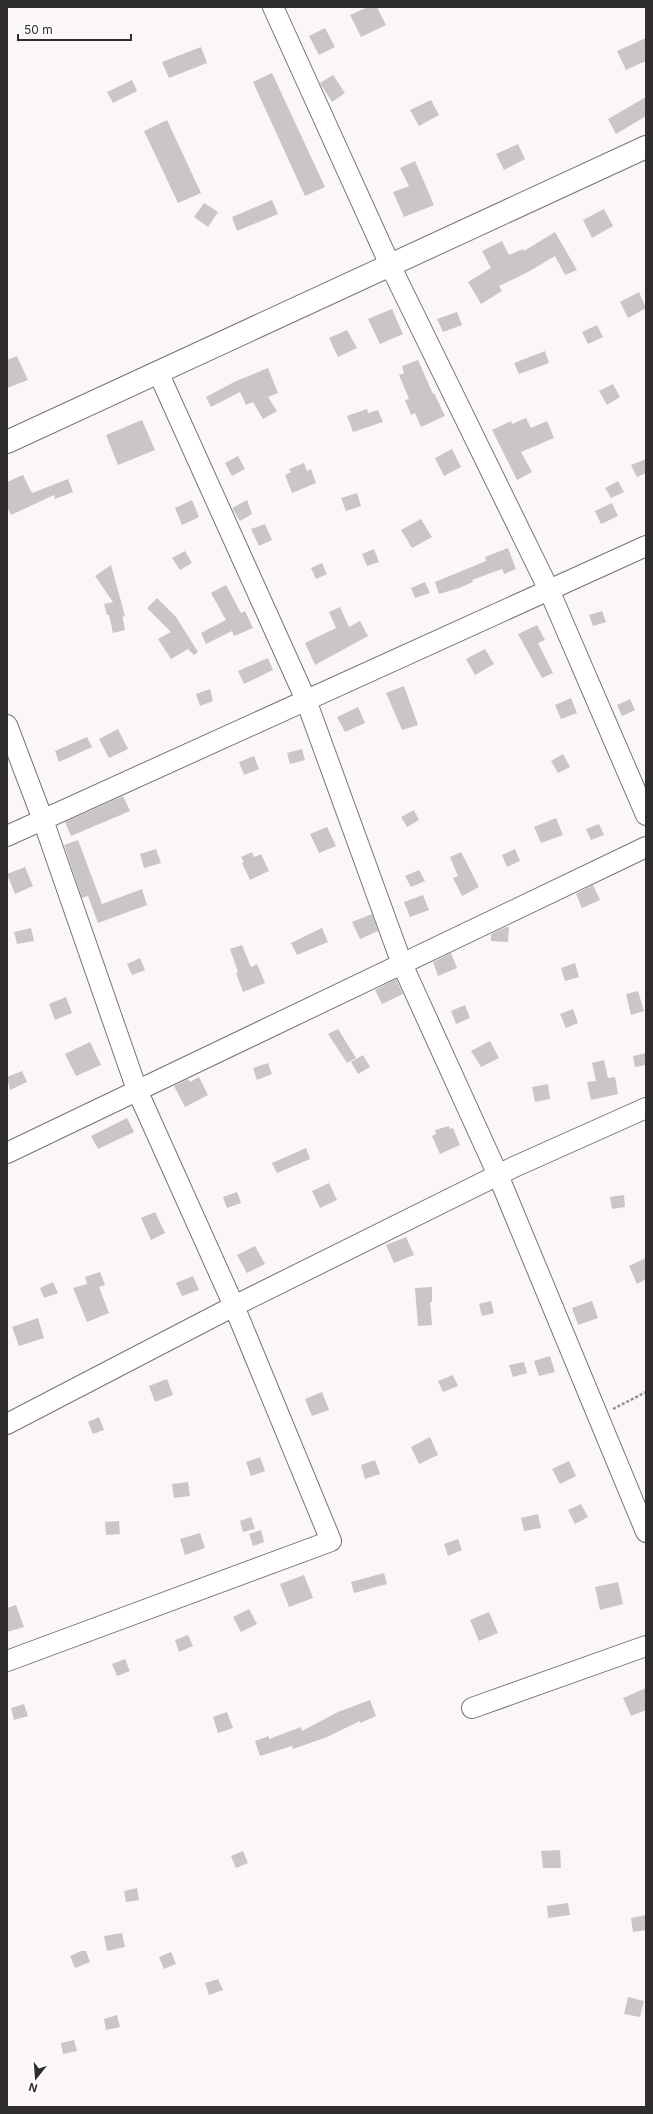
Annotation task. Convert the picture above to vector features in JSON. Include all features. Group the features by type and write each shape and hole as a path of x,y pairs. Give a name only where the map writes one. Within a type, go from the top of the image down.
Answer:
{"main road":[{"path":"7,442 646,148"}],"street":[{"path":"273,7 390,265 549,590 646,815"},
{"path":"158,372 306,700 402,964 498,1175 646,1532"},
{"path":"7,836 646,546"},
{"path":"7,725 43,820 137,1090 234,1306 331,1541 7,1661"},
{"path":"7,1153 646,847"},
{"path":"7,1424 234,1306 498,1175 646,1108"},
{"path":"472,1708 646,1646"}],"path":[{"path":"598,1417 646,1392"}],"building":[{"path":"368,7 377,7 386,25 361,37 350,15"},
{"path":"325,28 335,47 319,55 309,36"},
{"path":"646,38 646,61 626,70 617,51"},
{"path":"201,47 207,63 169,78 162,62"},
{"path":"272,73 325,187 305,196 253,82"},
{"path":"333,75 345,93 332,102 320,83"},
{"path":"132,80 137,91 113,103 107,92"},
{"path":"646,97 646,116 616,134 608,119"},
{"path":"431,100 439,115 419,126 410,110"},
{"path":"167,120 201,193 178,203 144,131"},
{"path":"518,144 525,159 504,170 496,154"},
{"path":"415,161 434,205 404,217 393,192 409,186 400,168"},
{"path":"272,200 278,214 237,231 232,217"},
{"path":"204,203 218,212 208,227 194,217"},
{"path":"604,209 613,226 592,238 583,220"},
{"path":"555,232 577,270 565,275 555,256 528,272 499,286 502,291 481,304 468,282 491,268 482,251 502,241 509,255 523,249 524,251"},
{"path":"639,292 646,308 628,318 620,302"},
{"path":"392,309 403,334 380,344 368,319"},
{"path":"457,312 462,325 443,332 437,319"},
{"path":"597,325 603,337 588,344 582,332"},
{"path":"347,330 357,348 338,357 329,338"},
{"path":"545,351 549,363 519,374 514,363"},
{"path":"17,356 28,380 7,388 7,360"},
{"path":"418,360 433,394 434,393 445,416 421,427 415,413 411,415 405,400 409,399 399,375 404,373 402,366"},
{"path":"268,368 278,393 268,397 277,411 263,419 253,402 246,405 240,392 211,407 206,397 236,381"},
{"path":"613,384 620,397 607,405 599,391"},
{"path":"367,409 368,413 378,410 383,422 353,432 347,416"},
{"path":"526,418 531,428 547,421 554,438 521,452 532,472 517,480 492,430 511,421 512,424"},
{"path":"142,420 155,450 118,465 106,435"},
{"path":"452,449 461,467 444,476 435,458"},
{"path":"238,456 245,469 232,476 225,463"},
{"path":"646,459 646,473 637,477 631,465"},
{"path":"304,463 307,471 311,469 316,483 292,493 285,475 291,472 289,469"},
{"path":"23,475 32,493 68,479 73,492 55,499 54,495 11,515 7,507 7,482"},
{"path":"618,481 624,492 611,498 605,488"},
{"path":"357,493 361,506 346,511 341,498"},
{"path":"192,500 199,517 182,525 175,508"},
{"path":"247,500 252,514 240,521 232,508"},
{"path":"612,503 618,516 601,524 595,511"},
{"path":"421,519 432,537 412,548 401,530"},
{"path":"265,524 272,540 259,546 251,529"},
{"path":"508,548 516,569 504,574 502,569 472,580 473,582 459,588 439,594 435,582 486,561 485,557"},
{"path":"374,549 379,562 367,566 362,554"},
{"path":"185,551 192,563 180,570 172,558"},
{"path":"322,563 327,574 316,579 311,568"},
{"path":"111,565 125,616 123,617 122,614 125,630 113,633 109,615 107,615 104,604 113,602 95,576"},
{"path":"425,582 430,593 415,598 411,588"},
{"path":"226,585 241,613 245,611 253,628 234,636 232,631 206,644 201,633 226,620 211,593"},
{"path":"157,598 176,617 198,652 194,655 188,649 171,659 158,639 171,632 147,608"},
{"path":"340,607 349,627 360,621 368,636 315,665 305,643 336,628 329,612"},
{"path":"602,611 606,622 593,626 589,615"},
{"path":"537,625 545,640 538,643 553,673 542,678 518,634"},
{"path":"485,649 494,664 475,675 466,659"},
{"path":"268,658 273,670 244,684 238,671"},
{"path":"404,686 418,725 402,730 386,693"},
{"path":"210,689 213,701 200,706 196,694"},
{"path":"571,698 577,713 561,719 555,705"},
{"path":"630,699 635,710 622,716 617,705"},
{"path":"358,707 365,723 345,732 337,717"},
{"path":"118,729 128,749 109,758 99,739"},
{"path":"87,737 92,747 59,762 55,751"},
{"path":"302,749 305,760 290,764 287,753"},
{"path":"563,754 570,767 558,773 551,761"},
{"path":"254,756 259,769 244,775 239,762"},
{"path":"123,796 130,811 71,836 65,822"},
{"path":"414,810 419,820 407,827 401,817"},
{"path":"556,818 563,835 541,843 534,827"},
{"path":"599,824 604,835 591,840 586,829"},
{"path":"327,827 336,846 319,853 310,834"},
{"path":"78,840 102,904 142,889 147,905 98,923 88,896 82,898 64,845"},
{"path":"156,849 161,863 144,868 140,854"},
{"path":"515,849 520,861 507,867 502,855"},
{"path":"252,852 254,857 261,854 269,871 250,880 242,863 244,862 241,857"},
{"path":"461,852 479,887 462,896 453,878 458,876 450,857"},
{"path":"25,867 33,886 15,894 7,874"},
{"path":"419,870 425,881 411,887 405,876"},
{"path":"593,885 600,900 582,908 576,894"},
{"path":"423,895 429,910 410,917 404,902"},
{"path":"372,914 378,931 360,939 352,922"},
{"path":"509,927 508,942 491,941 491,934"},
{"path":"31,928 34,941 17,944 14,932"},
{"path":"322,928 328,942 297,955 291,943"},
{"path":"242,945 251,967 257,964 265,983 243,992 236,973 238,972 230,949"},
{"path":"451,953 457,968 438,976 433,962"},
{"path":"140,958 145,970 132,975 127,964"},
{"path":"575,963 579,977 565,981 561,968"},
{"path":"396,979 403,994 382,1004 375,990"},
{"path":"638,991 644,1011 631,1015 626,994"},
{"path":"66,997 72,1013 55,1020 49,1004"},
{"path":"465,1005 470,1018 456,1024 451,1011"},
{"path":"573,1009 578,1023 566,1028 560,1014"},
{"path":"338,1029 356,1058 347,1063 328,1034"},
{"path":"490,1041 499,1058 481,1067 471,1051"},
{"path":"90,1042 101,1065 76,1076 65,1054"},
{"path":"646,1053 646,1065 635,1067 633,1056"},
{"path":"363,1055 370,1067 358,1074 351,1062"},
{"path":"604,1060 608,1078 615,1077 618,1094 591,1100 587,1082 596,1081 592,1063"},
{"path":"268,1063 272,1074 257,1080 253,1068"},
{"path":"22,1071 27,1082 10,1090 7,1077"},
{"path":"199,1077 208,1095 185,1107 174,1086 188,1079 190,1082"},
{"path":"548,1084 550,1099 535,1102 532,1087"},
{"path":"127,1118 134,1132 98,1149 91,1136"},
{"path":"449,1126 450,1129 453,1128 460,1145 440,1154 432,1136 436,1134 435,1130"},
{"path":"306,1148 310,1159 277,1173 272,1163"},
{"path":"329,1183 337,1200 320,1208 312,1191"},
{"path":"237,1192 241,1203 227,1208 223,1197"},
{"path":"624,1195 625,1207 612,1209 610,1197"},
{"path":"155,1212 165,1233 151,1240 141,1218"},
{"path":"406,1237 414,1255 394,1263 386,1245"},
{"path":"255,1246 265,1264 247,1273 237,1255"},
{"path":"646,1258 646,1279 637,1284 629,1266"},
{"path":"100,1272 105,1285 99,1287 109,1313 87,1322 73,1288 87,1284 85,1277"},
{"path":"193,1276 199,1290 182,1296 176,1283"},
{"path":"53,1282 58,1293 44,1298 40,1288"},
{"path":"432,1287 432,1302 430,1302 432,1325 418,1326 415,1288"},
{"path":"491,1301 494,1313 482,1316 479,1304"},
{"path":"592,1301 598,1318 578,1325 572,1308"},
{"path":"38,1318 44,1338 19,1346 12,1327"},
{"path":"550,1356 555,1372 539,1376 534,1361"},
{"path":"524,1362 527,1373 513,1377 509,1365"},
{"path":"453,1375 458,1386 443,1392 438,1381"},
{"path":"167,1379 173,1395 155,1402 149,1386"},
{"path":"322,1392 329,1410 312,1416 305,1399"},
{"path":"99,1417 104,1430 93,1434 88,1422"},
{"path":"430,1437 438,1455 419,1464 411,1447"},
{"path":"260,1457 265,1471 251,1476 246,1462"},
{"path":"375,1460 380,1474 365,1479 361,1465"},
{"path":"569,1461 576,1476 560,1484 552,1469"},
{"path":"188,1482 190,1496 174,1498 172,1484"},
{"path":"581,1504 588,1517 575,1524 568,1510"},
{"path":"538,1514 541,1528 524,1531 521,1518"},
{"path":"251,1517 255,1529 243,1532 240,1521"},
{"path":"119,1521 120,1534 106,1535 105,1522"},
{"path":"261,1530 264,1542 253,1546 249,1534"},
{"path":"200,1533 205,1548 185,1555 180,1539"},
{"path":"458,1539 462,1550 448,1556 444,1544"},
{"path":"384,1573 387,1584 354,1593 351,1582"},
{"path":"304,1575 313,1598 289,1607 280,1584"},
{"path":"618,1582 623,1604 600,1610 595,1587"},
{"path":"16,1605 24,1627 7,1632 7,1608"},
{"path":"249,1609 257,1624 241,1632 233,1617"},
{"path":"489,1612 498,1633 479,1641 470,1620"},
{"path":"188,1635 193,1646 179,1652 175,1640"},
{"path":"125,1659 130,1671 117,1676 112,1664"},
{"path":"646,1688 646,1710 631,1716 623,1698"},
{"path":"370,1700 376,1716 360,1723 360,1721 327,1737 293,1749 292,1746 260,1756 255,1741 269,1736 269,1739 301,1727 302,1731 338,1712"},
{"path":"24,1704 28,1716 14,1720 11,1708"},
{"path":"227,1712 233,1728 218,1733 213,1717"},
{"path":"560,1850 561,1868 543,1868 541,1851"},
{"path":"243,1851 248,1863 236,1868 231,1856"},
{"path":"137,1888 139,1900 126,1902 124,1891"},
{"path":"568,1903 570,1915 548,1918 547,1906"},
{"path":"646,1915 646,1930 633,1932 631,1918"},
{"path":"122,1933 125,1947 107,1951 104,1936"},
{"path":"81,1951 86,1951 90,1962 75,1968 70,1956"},
{"path":"171,1952 176,1964 164,1969 159,1957"},
{"path":"218,1979 223,1990 209,1995 205,1983"},
{"path":"628,1997 644,2001 640,2017 624,2014"},
{"path":"117,2015 120,2027 106,2030 104,2019"},
{"path":"74,2040 77,2051 63,2054 61,2043"}]}
